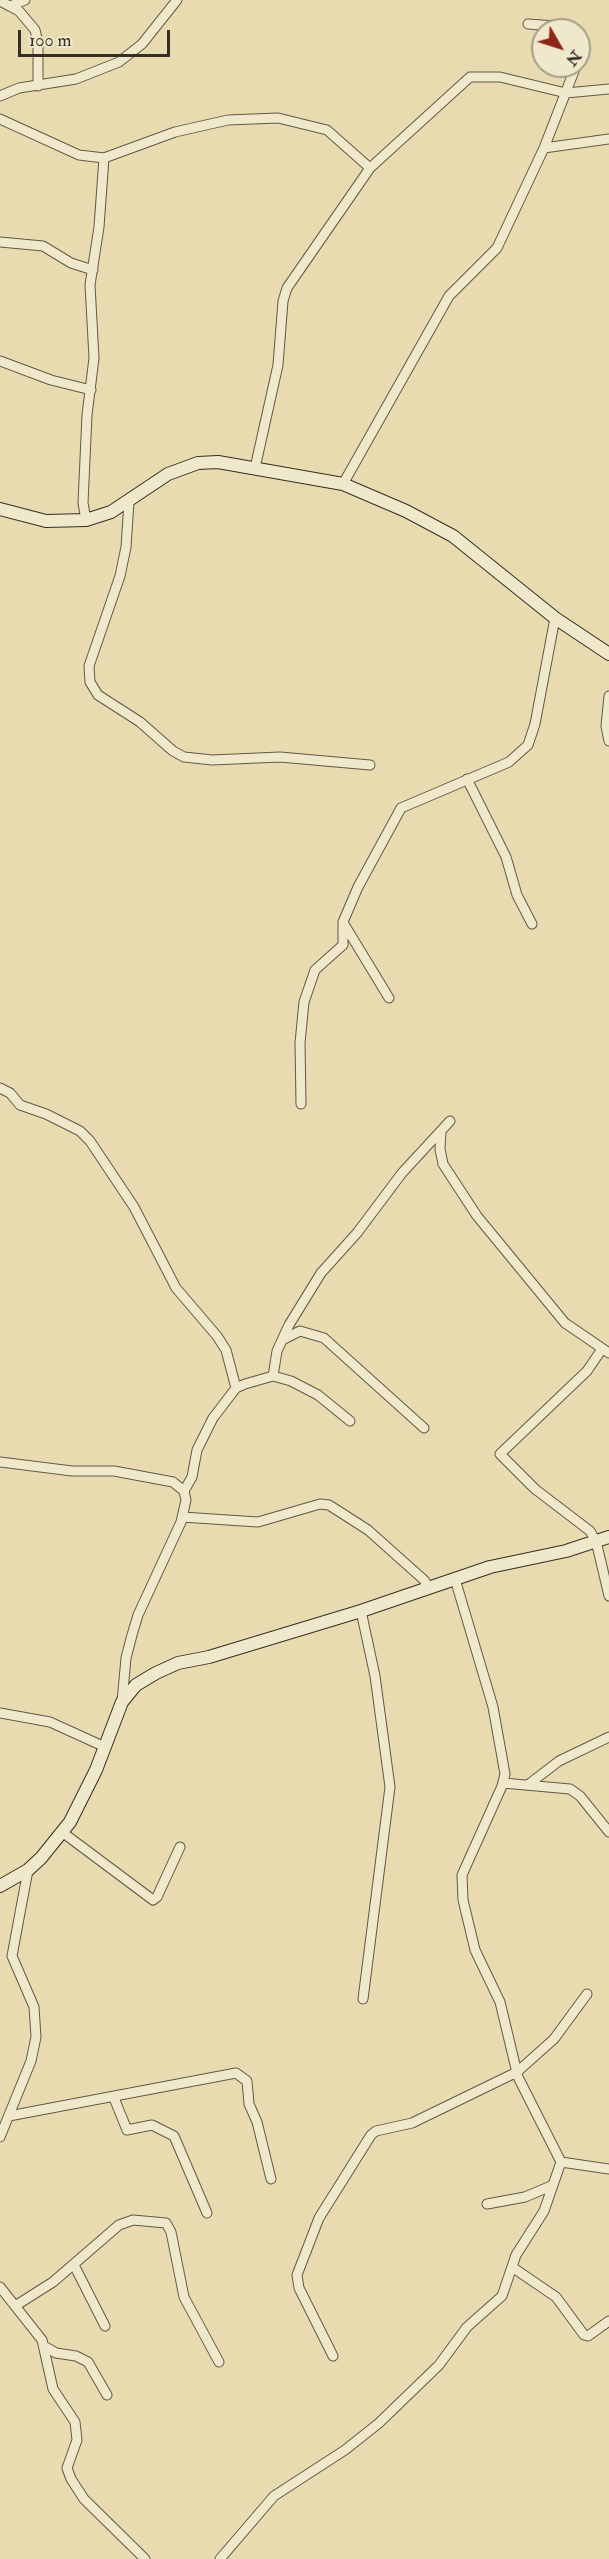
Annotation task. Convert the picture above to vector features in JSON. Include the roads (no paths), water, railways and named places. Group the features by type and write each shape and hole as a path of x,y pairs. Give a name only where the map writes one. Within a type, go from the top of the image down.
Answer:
{"street":[{"path":"10,6 26,0"},
{"path":"0,96 12,90 76,79 118,62 142,44 177,0"},
{"path":"0,1 19,10 35,30 38,42 38,86"},
{"path":"255,468 278,365 283,301 287,288 370,168 470,77 500,77 566,93 609,89"},
{"path":"343,484 449,296 497,248 544,148 572,78"},
{"path":"0,119 79,155 104,158 175,132 228,120 267,117 308,123 327,130 370,168"},
{"path":"544,148 571,142 609,140"},
{"path":"86,520 83,491 94,358 90,295 99,227 104,158"},
{"path":"0,242 43,246 71,263 93,270"},
{"path":"0,361 51,380 91,390"},
{"path":"0,509 46,521 86,520 111,512 129,502 168,474 191,465 218,462 343,484 406,511 453,536 555,618 609,654"},
{"path":"129,502 126,547 120,576 89,666 90,681 98,695 140,722 173,751 184,757 212,760 280,757 370,765"},
{"path":"301,1104 300,1043 306,992 315,970 343,945 343,922 358,887 401,808 509,762 528,745 535,724 555,618"},
{"path":"609,696 606,726 609,741"},
{"path":"467,779 506,857 517,895 532,924"},
{"path":"343,922 389,998"},
{"path":"0,1088 10,1093 20,1105 46,1114 80,1131 90,1141 139,1215 176,1288 223,1345 236,1388"},
{"path":"273,1377 282,1340 321,1273 357,1233 402,1173 450,1121"},
{"path":"441,1131 440,1149 443,1164 477,1216 565,1323 606,1351 500,1454 536,1489 587,1526 596,1541 609,1596"},
{"path":"282,1340 300,1331 324,1338 424,1428"},
{"path":"0,1886 28,1870 62,1832 78,1809 122,1702 126,1658 138,1614 182,1517 186,1500 184,1491 192,1477 201,1441 213,1418 236,1388 273,1377 303,1386 350,1421"},
{"path":"0,1462 72,1471 114,1471 167,1480 184,1491"},
{"path":"182,1517 258,1522 320,1504 329,1505 368,1530 424,1580 429,1588"},
{"path":"122,1702 136,1685 178,1663 209,1657 361,1611 490,1567 566,1551 609,1537"},
{"path":"220,2559 274,2496 355,2443 439,2365 467,2327 502,2296 524,2240 540,2218 561,2162 526,2095 517,2072 500,2002 475,1950 461,1880 504,1783 505,1774 493,1707 455,1579"},
{"path":"361,1611 375,1676 390,1787 363,1999"},
{"path":"0,1713 50,1722 105,1747"},
{"path":"529,1784 559,1761 609,1737"},
{"path":"504,1783 529,1784 574,1791 609,1832"},
{"path":"62,1832 153,1900 157,1897 180,1846"},
{"path":"0,2137 31,2061 36,2037 34,2007 12,1956 28,1870"},
{"path":"333,2356 299,2288 297,2275 319,2218 340,2187 361,2149 374,2132 412,2123 517,2072 554,2039 587,1994"},
{"path":"9,2116 114,2098 231,2074 241,2075 246,2080 249,2104 257,2122 271,2179"},
{"path":"114,2098 127,2130 132,2131 152,2125 172,2133 207,2213"},
{"path":"561,2162 609,2169"},
{"path":"487,2204 525,2197 551,2187"},
{"path":"15,2306 74,2265 126,2222 166,2223 171,2232 184,2297 219,2362"},
{"path":"74,2265 105,2325"},
{"path":"512,2267 556,2297 584,2335 588,2336 609,2321"},
{"path":"0,2287 39,2335 44,2346 53,2390 75,2422 78,2431 77,2440 67,2468 71,2479 84,2499 145,2559"},
{"path":"44,2346 56,2353 76,2356 88,2362 107,2395"}]}
